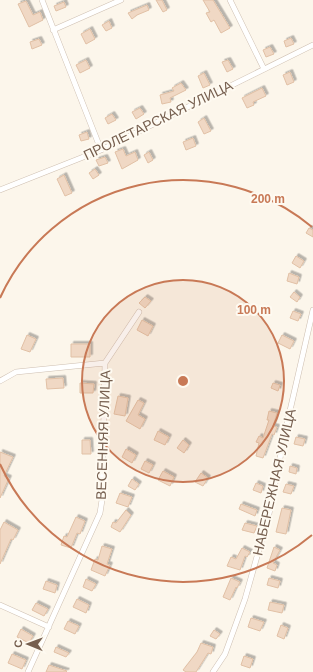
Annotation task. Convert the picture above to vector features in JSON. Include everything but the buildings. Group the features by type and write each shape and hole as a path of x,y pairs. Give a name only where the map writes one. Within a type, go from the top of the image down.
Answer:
{"street":[{"path":"42,0 101,150"},
{"path":"53,30 121,0"},
{"path":"230,0 264,69"},
{"name":"ПРОЛЕТАРСКАЯ УЛИЦА","path":"0,190 101,150 313,45"},
{"name":"НАБЕРЕЖНАЯ УЛИЦА","path":"213,672 225,654 245,598 270,514 286,428 313,310"},
{"name":"ВЕСЕННЯЯ УЛИЦА","path":"28,672 100,513 102,500 105,363 139,312"},
{"path":"0,381 16,372 105,363"},
{"path":"0,605 49,627"}]}
